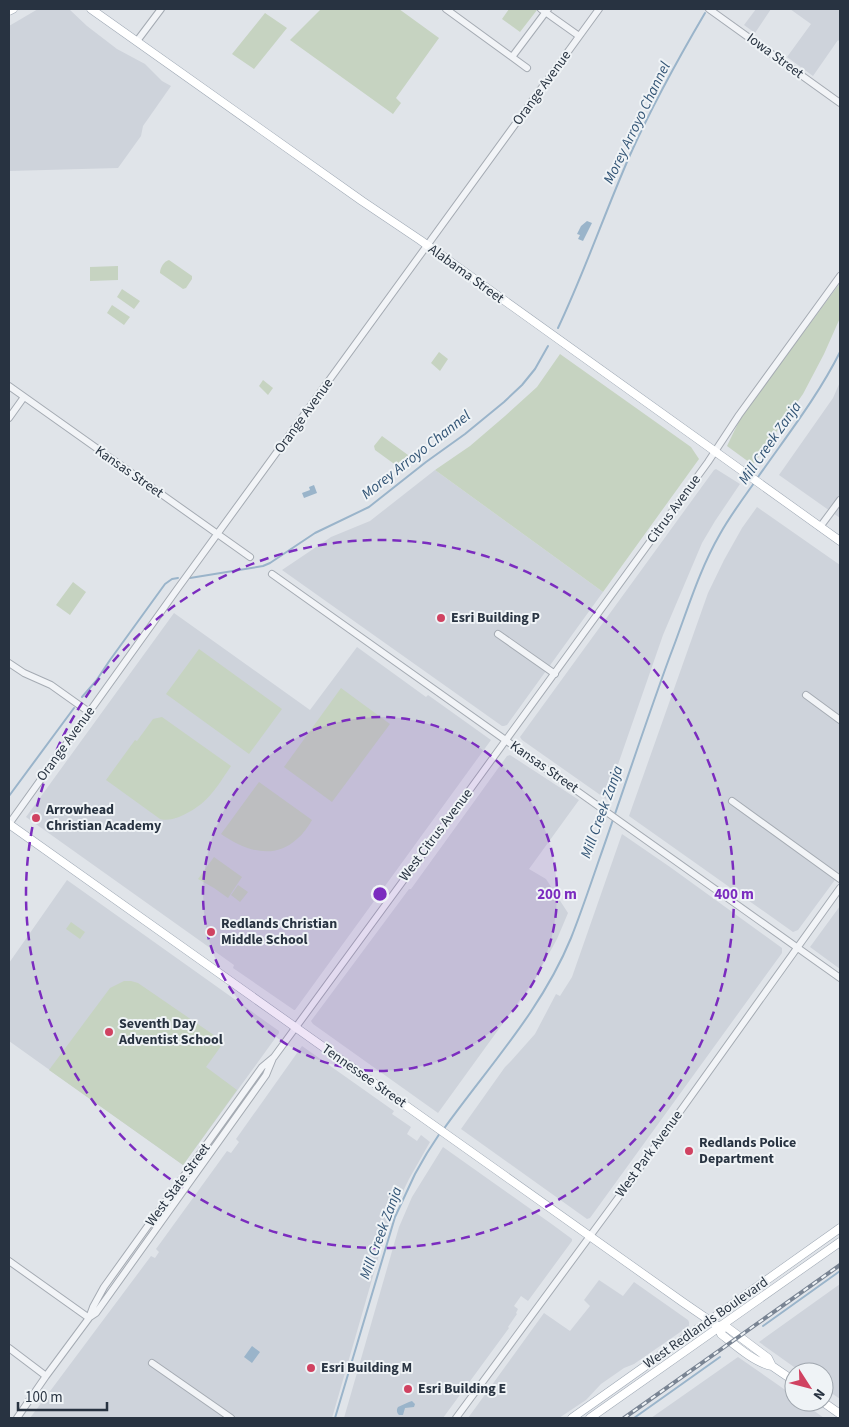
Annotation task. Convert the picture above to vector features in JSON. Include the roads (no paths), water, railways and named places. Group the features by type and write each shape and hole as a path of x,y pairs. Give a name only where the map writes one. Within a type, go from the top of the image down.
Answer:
{"main road":[{"path":"9,11 13,9"},
{"name":"Alabama Street","path":"91,9 428,246 840,541"},
{"name":"Tennessee Street","path":"9,824 719,1327 720,1334 731,1342 763,1364 772,1366 784,1374"},
{"name":"West Redlands Boulevard","path":"572,1418 840,1228"},
{"name":"West Redlands Boulevard","path":"590,1418 840,1242"}],"street":[{"path":"138,41 161,9"},
{"path":"446,9 528,68"},
{"name":"Orange Avenue","path":"9,824 600,9"},
{"name":"Iowa Street","path":"709,9 840,103"},
{"path":"512,57 545,10 579,36"},
{"name":"Citrus Avenue","path":"506,740 840,276"},
{"name":"Kansas Street","path":"9,386 250,557"},
{"path":"9,418 24,397"},
{"path":"820,527 840,500"},
{"name":"Kansas Street","path":"272,574 840,978"},
{"path":"498,634 555,674"},
{"path":"9,663 24,673 51,685 89,712"},
{"path":"806,695 840,720"},
{"name":"West Citrus Avenue","path":"295,1027 506,740"},
{"path":"732,800 840,879"},
{"name":"West Park Avenue","path":"456,1418 590,1236 840,888"},
{"name":"West State Street","path":"17,1418 89,1318 96,1312 266,1075 274,1057 295,1027"},
{"path":"9,1261 89,1318"},
{"path":"9,1348 46,1376"},
{"path":"152,1363 231,1418"}],"water":[{"path":"587,221 592,223 583,241 578,239 580,235 577,234 581,226"},
{"path":"314,485 317,493 304,498 302,493 310,490 309,487"},
{"path":"252,1346 260,1352 252,1363 244,1357"},
{"path":"412,1401 415,1404 414,1407 405,1408 403,1415 399,1415 398,1407"}],"waterway":[{"name":"Morey Arroyo Channel","path":"558,328 638,137 705,13"},
{"name":"Morey Arroyo Channel","path":"190,578 263,566 315,533 369,507 504,402 535,369 548,346"},
{"name":"Mill Creek Zanja","path":"756,480 811,402 840,352"},
{"name":"Mill Creek Zanja","path":"443,1130 513,1038 559,965 582,909 699,578 712,548 724,527 754,483"},
{"name":"Morey Arroyo Channel","path":"82,697 96,681 165,584 172,579 178,578"},
{"name":"Morey Arroyo Channel","path":"9,796 74,708"},
{"name":"Mill Creek Zanja","path":"335,1418 395,1217 415,1174 440,1133"},
{"path":"763,1326 840,1271"},
{"path":"634,1418 720,1357"}],"railway":[{"path":"624,1418 840,1265"}],"place":[{"name":"Esri Building P","path":"441,618"},
{"name":"Arrowhead Christian Academy","path":"36,818"},
{"name":"Redlands Christian Middle School","path":"211,932"},
{"name":"Seventh Day Adventist School","path":"109,1032"},
{"name":"Redlands Police Department","path":"689,1151"},
{"name":"Esri Building M","path":"311,1368"},
{"name":"Esri Building E","path":"408,1389"}]}
